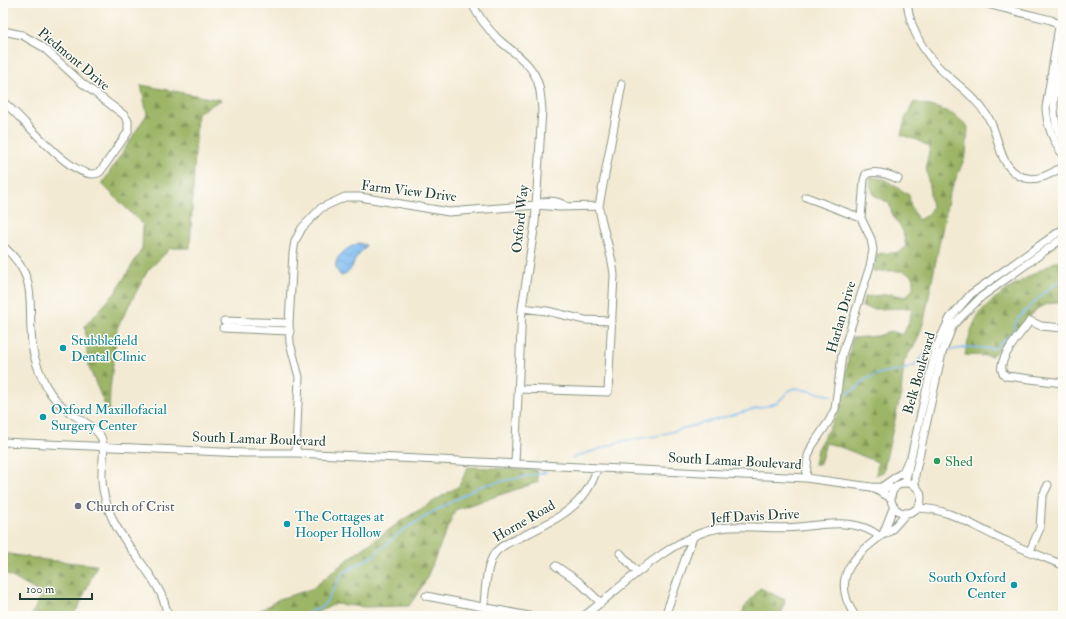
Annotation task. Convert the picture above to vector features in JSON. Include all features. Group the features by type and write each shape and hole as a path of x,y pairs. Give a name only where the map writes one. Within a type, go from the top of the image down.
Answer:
{"street":[{"name":"Oxford Way","path":"472,3 477,15 488,28 524,60 538,82 541,94 542,110 536,205 522,308 515,463"},
{"path":"907,3 911,22 924,50 941,70 972,94 989,118 1004,161 1010,169 1019,176 1032,179 1045,177 1063,166"},
{"path":"983,3 1051,20 1061,27 1046,108 1047,122 1051,134 1063,156"},
{"name":"Piedmont Drive","path":"3,31 22,35 37,42 82,84 124,115 128,122 128,132 100,172 92,175 69,163 54,151 3,102"},
{"path":"1063,51 1053,98 1056,127 1063,141"},
{"path":"519,389 608,392 613,266 601,224 599,206 622,84"},
{"path":"806,197 861,218 864,180 866,174 873,172 889,174 898,179"},
{"name":"Farm View Drive","path":"296,453 299,377 290,343 289,327 292,253 295,241 302,228 321,208 333,201 345,197 360,197 449,212 536,205 560,207 599,206"},
{"name":"Harlan Drive","path":"806,478 808,456 812,446 829,421 835,408 842,355 870,266 873,250 871,239 861,218"},
{"name":"Belk Boulevard","path":"905,482 936,348 950,318 972,294 1063,229"},
{"name":"Belk Boulevard","path":"915,485 915,475 945,341 953,325 981,297 1063,238"},
{"path":"3,246 14,256 26,276 32,299 32,344 35,359 47,387 66,410 97,432 104,446 102,486 108,510 119,531 162,595 167,607 167,616"},
{"path":"522,308 547,311 585,320 612,321"},
{"path":"1063,328 1041,326 1030,322 1006,352 1002,362 1002,371 1006,376 1063,382"},
{"path":"223,324 289,327"},
{"name":"South Lamar Boulevard","path":"3,442 244,453 296,453 806,478 871,487 883,486 895,488"},
{"path":"883,486 903,472 912,454"},
{"name":"Horne Road","path":"484,606 490,561 494,553 503,545 564,514 581,499 593,482 597,468"},
{"path":"907,513 902,512 894,506 891,498 895,488 905,482 915,485 921,497 934,508 950,514 1006,542 1063,565"},
{"path":"1030,551 1040,528 1042,497 1048,485"},
{"name":"South Lamar Boulevard","path":"871,487 891,498"},
{"path":"917,508 921,497"},
{"path":"882,536 894,506"},
{"path":"855,616 845,596 846,576 854,558 882,536 890,532 907,513 917,508 934,508"},
{"name":"Jeff Davis Drive","path":"584,616 646,565 693,537 721,528 796,528 828,523 868,528 882,536"},
{"path":"665,616 693,537"},
{"path":"620,553 637,572"},
{"path":"556,566 578,581 601,603"},
{"path":"426,596 484,606 529,616"}],"green space":[{"path":"141,85 221,100 197,113 190,248 171,248 148,270 117,328 110,390 109,415 88,365 85,326 115,293 142,249 143,225 102,184 147,114"},
{"path":"914,102 950,113 968,127 966,155 949,195 924,321 917,341 904,361 901,393 883,472 876,475 878,462 846,449 826,443 820,464 814,464 817,449 839,411 852,338 878,336 891,331 903,335 909,321 912,310 910,308 874,309 862,307 864,297 891,294 906,297 913,289 913,276 903,271 873,271 877,254 900,252 906,246 903,231 893,216 889,203 874,195 870,185 871,177 884,179 909,195 911,207 918,220 926,216 932,208 926,165 930,147 917,140 901,135 905,119"},
{"path":"1063,258 1063,302 1044,305 1033,312 1012,338 991,356 965,355 974,324 979,314 985,307 1005,291"},
{"path":"468,467 536,470 538,482 455,510 425,582 409,606 365,607 335,604 310,616 252,616 279,599 312,589 347,560 404,519 459,486"},
{"path":"3,553 46,560 97,565 78,608 71,616 31,616 42,594 3,572"},
{"path":"760,588 785,600 781,616 741,616 745,607"}],"water":[{"path":"359,243 366,245 364,249 358,255 348,272 342,276 340,275 336,264 337,259 344,251"}],"waterway":[{"path":"951,350 970,347 994,349 1012,333 1018,318 1048,289 1063,279"},
{"path":"842,397 857,388 866,379 881,373 900,371 914,366 927,351"},
{"path":"572,458 623,441 656,436 777,403 790,390 795,388 832,396"},
{"path":"302,616 324,605 343,573 373,556 402,531 431,513 480,486 546,472"}],"place":[{"name":"Stubblefield Dental Clinic","path":"63,348"},
{"name":"Oxford Maxillofacial Surgery Center","path":"43,417"},
{"name":"Shed","path":"937,461"},
{"name":"Church of Crist","path":"78,506"},
{"name":"The Cottages at Hooper Hollow","path":"287,524"},
{"name":"South Oxford Center","path":"1014,585"}]}
